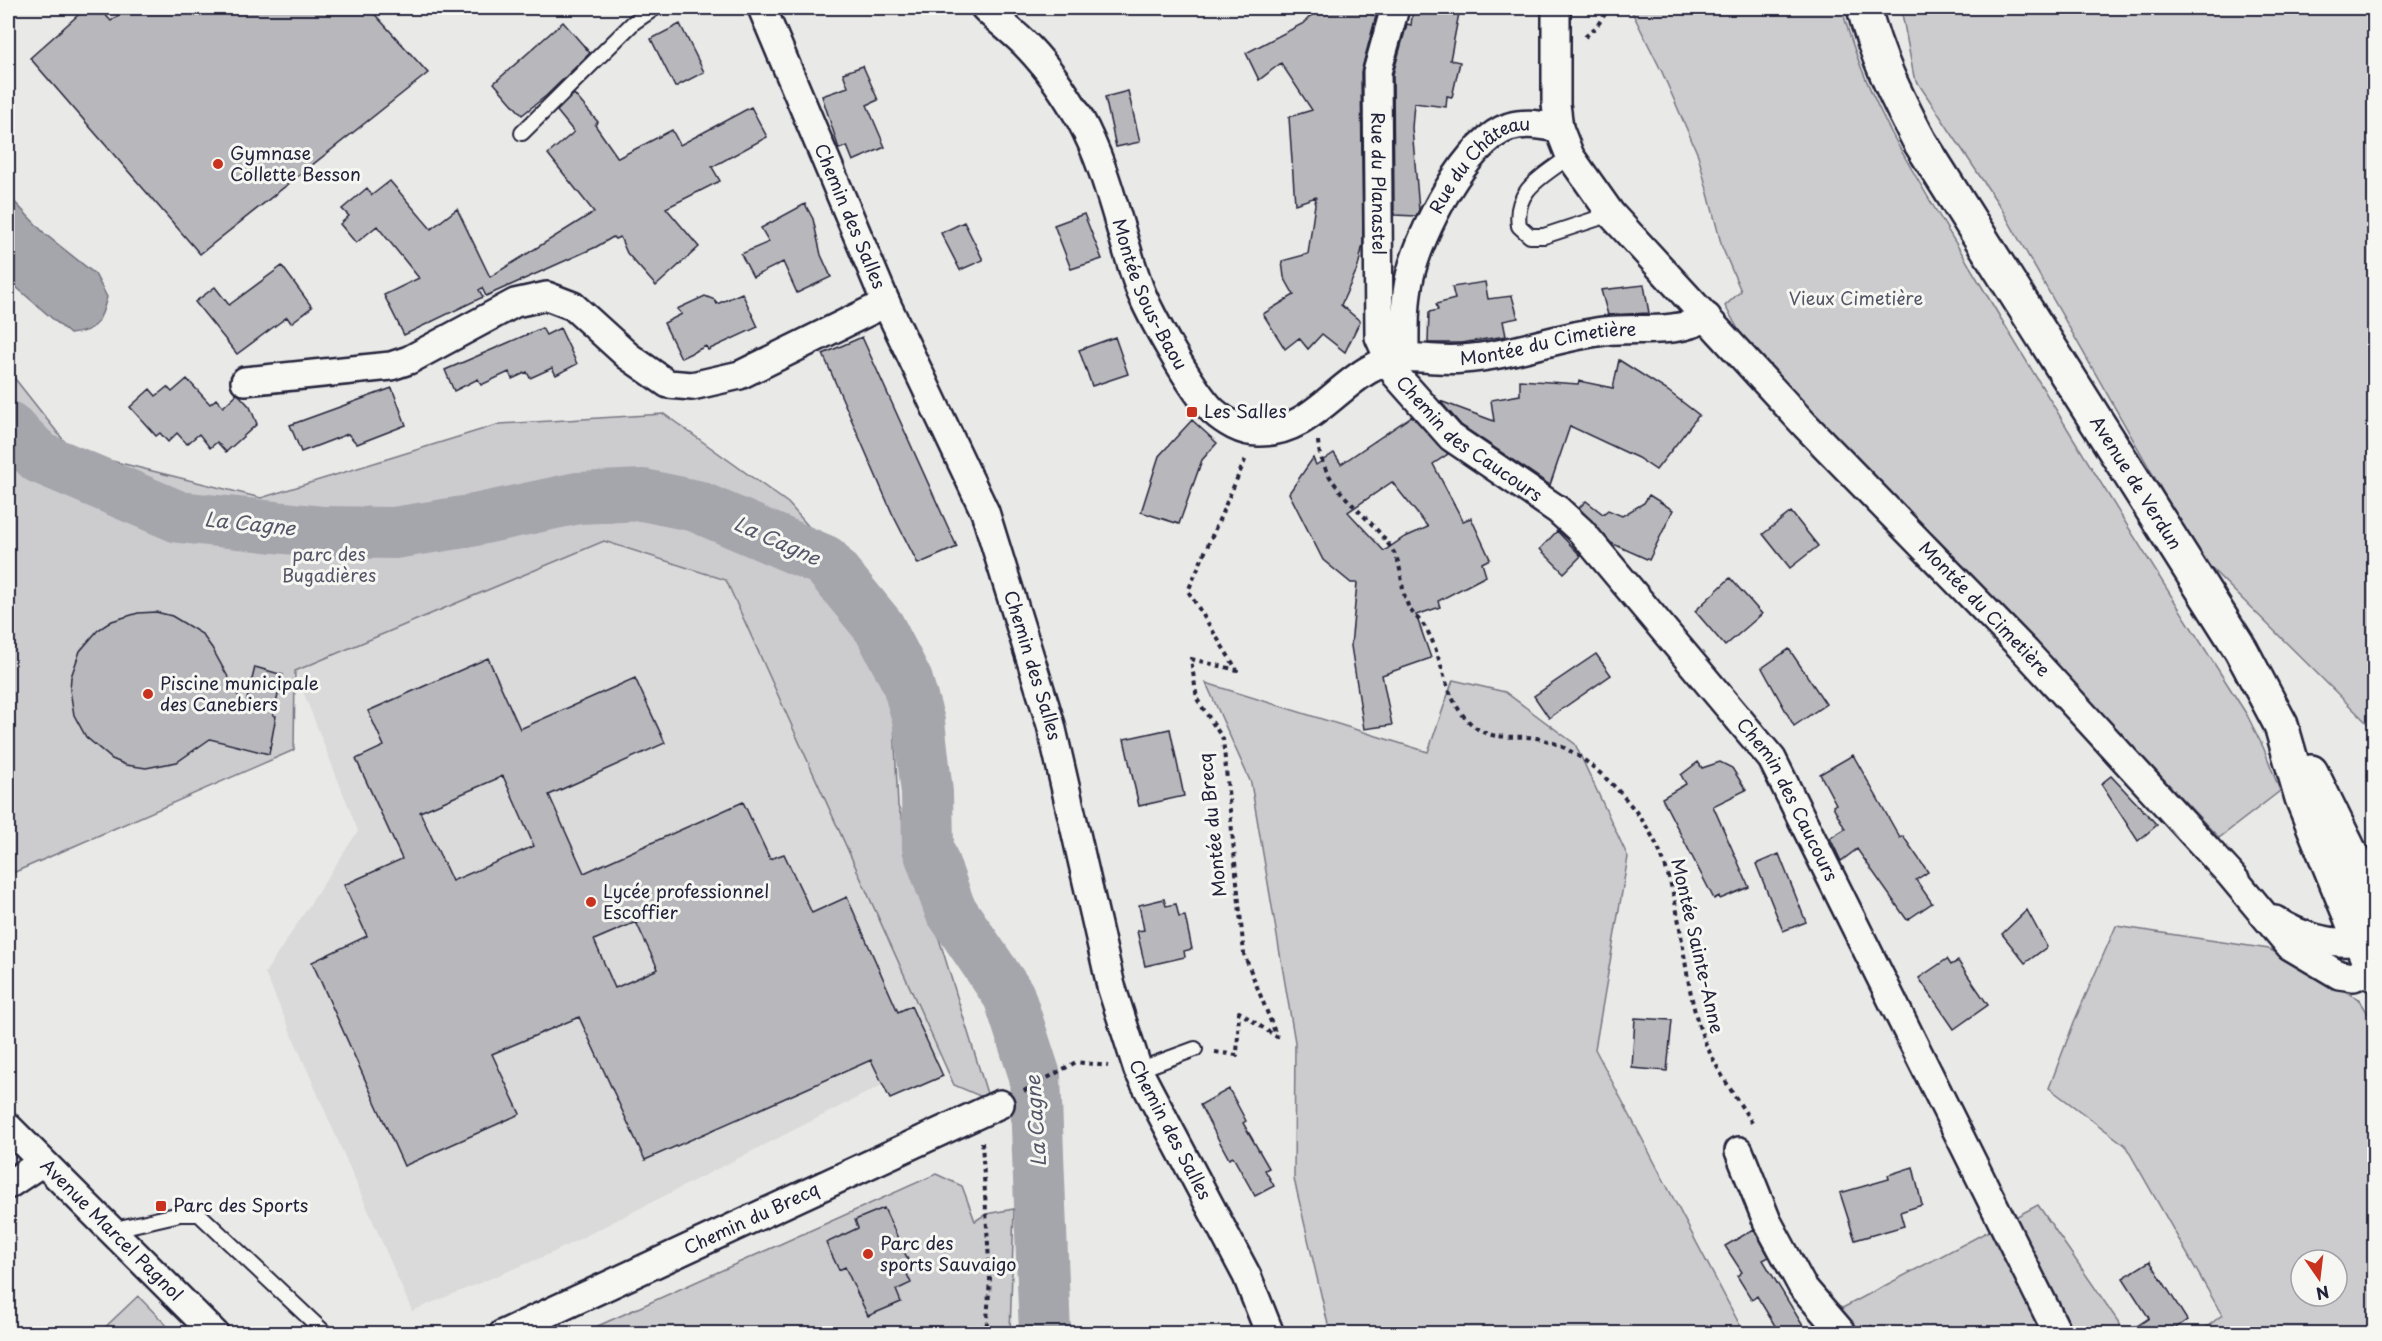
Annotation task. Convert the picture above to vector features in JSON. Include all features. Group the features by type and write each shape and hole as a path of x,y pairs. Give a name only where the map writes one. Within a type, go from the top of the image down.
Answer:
{"main road":[{"name":"Avenue de Verdun","path":"1864,8 1873,43 1896,97 1920,142 2241,650 2281,725 2302,798 2371,958"},
{"path":"2281,725 2318,783 2369,888"}],"street":[{"name":"Chemin des Salles","path":"762,8 886,303 985,512 1051,724 1111,986 1138,1070 1247,1276 1270,1334"},
{"name":"Montée Sous-Baou","path":"985,8 1029,48 1057,82 1080,119 1101,168 1140,290 1196,388 1222,418 1237,427 1257,432"},
{"name":"Rue du Planastel","path":"1395,8 1377,72 1379,337 1397,359"},
{"name":"Rue du Château","path":"1397,359 1410,275 1426,232 1452,182 1486,140 1509,127 1530,123 1559,128 1556,104 1556,8"},
{"name":"Montée du Cimetière","path":"1559,128 1570,156 1611,214 1805,425 2026,652 2257,907 2290,930 2348,943 2371,958"},
{"path":"245,381 391,366 409,360 515,303 547,296 573,306 628,356 668,384 692,386 740,375 886,303"},
{"name":"Montée du Cimetière","path":"1397,359 1461,360 1603,331 1685,326 1707,317"},
{"path":"1257,432 1285,427 1303,420 1337,396 1366,370 1397,359"},
{"name":"Chemin des Caucours","path":"1397,359 1396,375 1452,437 1558,510 1581,531 1772,759 2058,1334"},
{"path":"2369,888 2373,933 2371,958"},
{"name":"Chemin du Brecq","path":"503,1334 990,1107"},
{"name":"Avenue Marcel Pagnol","path":"8,1127 41,1163 215,1334"},
{"path":"1739,1151 1767,1221 1802,1286 1853,1326"},
{"path":"8,1185 41,1163"}],"lane":[{"path":"522,133 634,22 655,8"},
{"path":"1570,156 1527,188 1516,212 1518,226 1530,236 1544,236 1611,214"},
{"path":"1138,1070 1195,1049"},
{"path":"111,1230 180,1214 199,1214 326,1334"}],"path":[{"path":"1597,26 1609,8"},
{"name":"Montée Sainte-Anne","path":"1337,396 1336,415 1318,436 1319,455 1331,480 1393,549 1407,605 1428,631 1444,681 1463,717 1490,736 1536,738 1558,745 1574,754 1626,801 1650,832 1670,879 1690,989 1710,1056 1756,1130"},
{"name":"Montée du Brecq","path":"1195,1049 1237,1055 1239,1011 1277,1038 1244,954 1223,739 1197,699 1191,659 1237,670 1188,591 1257,432"},
{"path":"986,1334 990,1279 990,1107 1076,1062"},
{"path":"1853,1326 1878,1334"}],"shaded area":[{"path":"8,195 45,234 95,274 107,297 102,313 92,328 70,334 8,280"},
{"name":"Lycée professionnel Escoffier","path":"603,541 726,580 941,1055 552,1253 412,1311 265,973 358,831 295,671"}],"green space":[{"name":"Vieux Cimetière","path":"1630,8 1842,8 1867,81 1900,150 2078,445 2247,715 2264,749 2280,791 2219,838 2050,658 1970,585 1754,357 1725,306 1741,291 1722,247 1698,155 1662,72"},
{"path":"1901,8 2374,8 2374,730 2200,557 2001,208 1914,77"},
{"name":"parc des Bugadières","path":"8,370 72,451 261,498 500,424 664,414 788,503 889,618 898,806 989,1100 954,1085 726,580 604,541 295,671 294,750 8,875"},
{"path":"1453,680 1505,692 1575,744 1628,857 1595,1049 1744,1333 1330,1333 1294,1179 1295,1042 1251,783 1206,683 1428,752"},
{"path":"2116,926 2269,949 2359,999 2374,1023 2374,1333 2199,1333 2222,1315 2125,1145 2049,1088 2074,1022"},
{"name":"Parc des sports Sauvaigo","path":"936,1174 962,1186 975,1221 986,1214 1014,1209 1010,1333 580,1334"},
{"path":"2038,1205 2126,1333 1855,1333 1833,1313"},
{"path":"138,1296 174,1333 99,1333"}],"building":[{"name":"Gymnase Collette Besson","path":"86,8 99,8 111,21 127,8 369,8 428,73 200,254 30,58"},
{"path":"1318,8 1360,8 1376,16 1361,72 1363,244 1358,267 1341,305 1360,321 1345,352 1322,334 1308,349 1299,338 1285,349 1263,314 1294,295 1284,277 1282,261 1308,254 1316,197 1295,204 1289,117 1312,110 1281,63 1259,80 1246,53 1304,23"},
{"path":"1413,8 1460,8 1450,60 1460,62 1452,97 1447,96 1446,107 1414,103 1412,128 1419,210 1416,216 1394,215 1393,74 1407,24 1411,25"},
{"path":"563,22 590,53 546,96 522,115 494,83"},
{"path":"680,24 704,72 675,87 651,39"},
{"path":"863,66 878,100 867,105 885,147 853,161 847,146 839,149 822,96 848,87 843,73"},
{"path":"1128,91 1140,142 1116,147 1105,97"},
{"path":"574,94 598,122 595,125 618,158 672,130 680,145 751,107 767,137 712,167 720,181 666,208 699,247 656,286 627,253 620,237 615,239 613,237 596,247 486,296 482,288 479,290 483,297 404,335 384,295 419,278 377,226 356,243 340,224 349,216 342,209 367,188 372,195 390,181 431,229 457,209 490,277 594,212 548,154 574,132 557,111"},
{"path":"805,204 813,219 821,255 831,277 797,293 783,262 753,277 741,254 769,242 761,228"},
{"path":"1084,214 1102,259 1071,269 1054,225"},
{"path":"964,222 983,260 960,270 941,233"},
{"path":"282,266 312,307 291,323 287,317 237,354 195,302 215,287 229,305"},
{"path":"1485,282 1488,299 1512,296 1518,318 1503,321 1506,336 1461,343 1428,343 1429,312 1438,310 1436,304 1455,299 1452,287"},
{"path":"1644,285 1649,313 1608,315 1601,290"},
{"path":"742,293 758,327 708,350 706,346 681,358 664,323 682,314 677,309 705,296 715,300 717,304"},
{"path":"542,328 546,335 560,328 577,364 556,375 552,368 530,378 527,372 512,379 509,372 481,385 478,379 454,391 445,370"},
{"path":"862,337 957,547 918,564 892,513 823,354"},
{"path":"1115,337 1128,374 1092,386 1079,350"},
{"path":"1619,360 1668,391 1699,415 1656,470 1638,458 1570,426 1550,485 1461,425 1440,401 1494,421 1491,400 1520,395 1520,380 1578,384 1579,381 1613,388"},
{"path":"187,379 210,404 216,399 223,407 237,394 250,407 257,424 226,452 217,442 210,448 199,434 187,444 177,433 168,442 160,433 156,436 130,407 150,389 156,396 167,387 172,392"},
{"path":"392,388 406,425 357,444 348,434 301,452 290,425"},
{"path":"1412,416 1448,454 1433,464 1463,521 1471,518 1490,559 1482,563 1486,576 1438,601 1440,607 1416,615 1431,658 1382,675 1392,725 1364,729 1351,646 1357,583 1351,583 1323,560 1289,493 1313,458 1316,465 1334,453 1341,464","holes":["1392,482 1428,527 1403,538 1384,551 1348,512"]},
{"path":"1192,420 1217,443 1202,460 1179,524 1141,512 1159,456"},
{"path":"1649,495 1673,510 1649,560 1611,543 1579,508 1586,501 1603,514 1608,510 1622,516 1644,503"},
{"path":"1791,512 1818,546 1790,568 1763,534"},
{"path":"1557,531 1581,556 1564,573 1540,549"},
{"path":"1730,578 1762,614 1725,646 1695,611"},
{"name":"Piscine municipale des Canebiers","path":"156,612 172,616 202,634 245,708 255,667 283,675 273,715 276,716 269,754 210,739 177,762 146,768 126,765 112,759 86,737 74,715 70,690 71,677 80,651 98,630 112,621 138,613"},
{"path":"1789,649 1826,704 1794,726 1762,668"},
{"path":"1596,654 1611,675 1549,718 1534,696"},
{"path":"488,658 520,729 635,678 665,743 549,795 584,873 743,802 770,859 784,854 812,913 847,897 898,1012 911,1006 943,1076 890,1099 871,1060 645,1160 579,1017 492,1054 520,1114 404,1166 312,962 367,936 344,885 402,859 356,759 384,746 368,711","holes":["503,776 534,846 452,881 420,812","636,922 658,969 615,988 594,940"]},
{"path":"1170,729 1184,796 1139,806 1124,739"},
{"path":"1853,755 1900,838 1903,836 1928,872 1916,880 1932,903 1907,920 1857,849 1841,861 1830,838 1845,829 1833,806 1836,804 1820,774"},
{"path":"1698,762 1702,768 1720,762 1732,768 1746,790 1713,806 1749,887 1720,899 1719,896 1714,899 1662,798 1686,784 1681,775"},
{"path":"2111,776 2157,825 2138,841 2101,784"},
{"path":"1779,854 1806,922 1783,931 1756,864"},
{"path":"1164,899 1166,906 1176,904 1179,917 1185,916 1192,949 1184,951 1185,957 1145,966 1137,931 1144,930 1139,905"},
{"path":"2027,910 2047,947 2025,963 2002,934"},
{"path":"1947,959 1951,965 1958,961 1988,1005 1954,1029 1919,978"},
{"path":"1635,1018 1672,1020 1667,1071 1632,1068"},
{"path":"1229,1089 1246,1121 1243,1123 1269,1168 1265,1170 1274,1186 1255,1196 1233,1157 1229,1159 1200,1105"},
{"path":"1913,1167 1922,1205 1900,1212 1904,1226 1855,1240 1840,1193 1889,1179 1888,1175"},
{"path":"884,1208 908,1260 902,1263 911,1283 896,1290 901,1302 868,1316 845,1267 839,1270 826,1243 858,1228 855,1220"},
{"path":"1754,1229 1769,1257 1763,1260 1808,1334 1780,1334 1757,1296 1752,1300 1737,1276 1742,1272 1725,1246"},
{"path":"2150,1261 2187,1320 2167,1334 2125,1334 2149,1318 2123,1278"}],"waterway":[{"name":"La Cagne","path":"8,427 40,458 179,517 324,532 394,533 470,521 578,498 643,495 696,506 825,561 879,627 907,681 919,722 927,793 928,848 950,909 1009,996 1035,1076 1045,1334"}],"place":[{"name":"Gymnase Collette Besson","path":"218,164"},
{"name":"Les Salles","path":"1192,412"},
{"name":"Piscine municipale des Canebiers","path":"148,694"},
{"name":"Lycée professionnel Escoffier","path":"591,902"},
{"name":"Parc des Sports","path":"161,1206"},
{"name":"Parc des sports Sauvaigo","path":"868,1254"}]}
